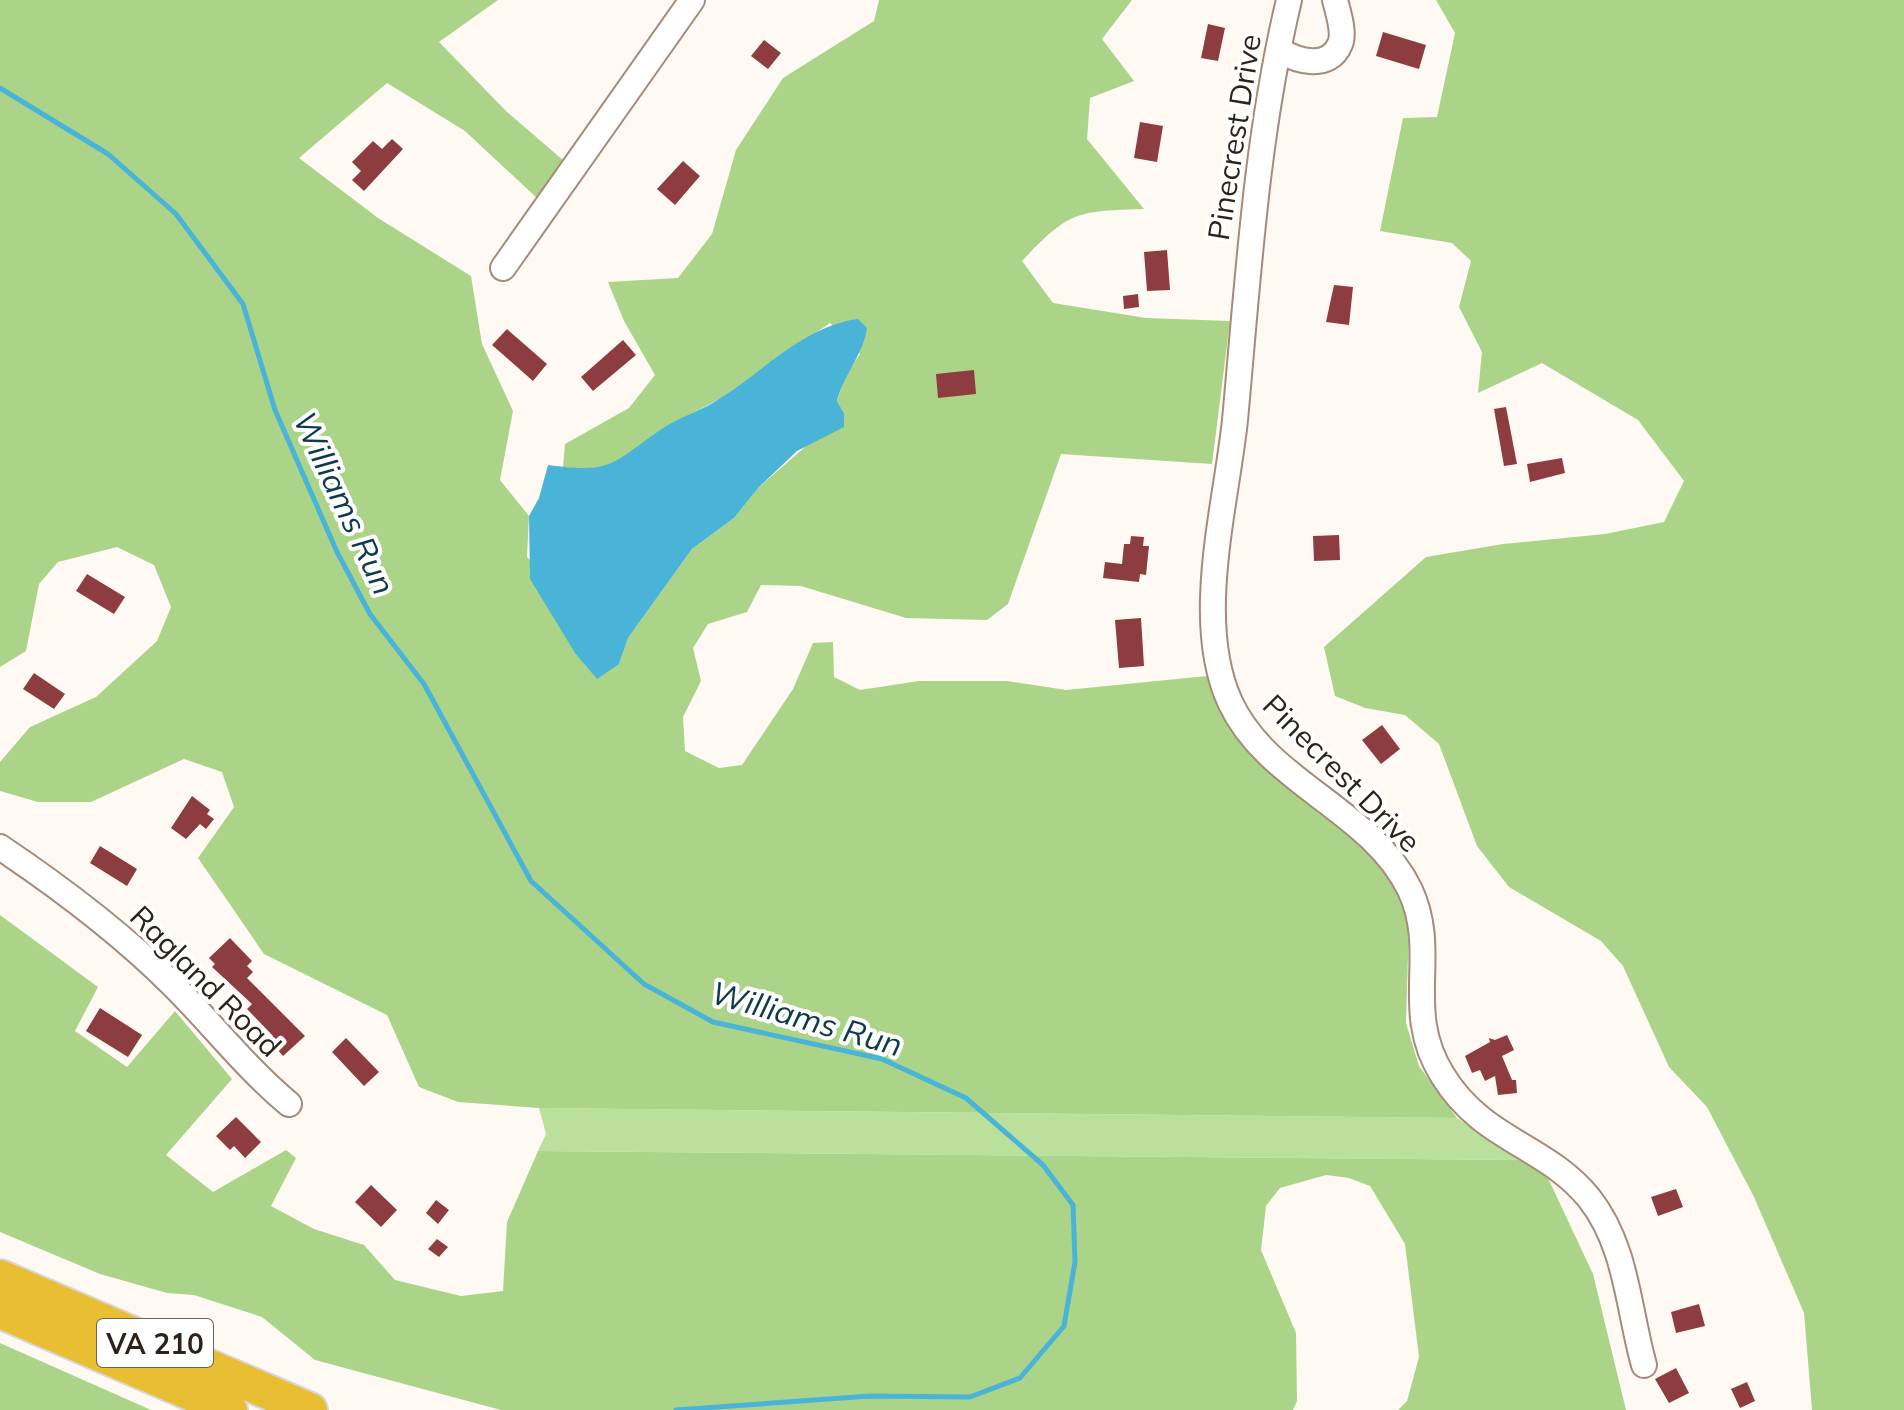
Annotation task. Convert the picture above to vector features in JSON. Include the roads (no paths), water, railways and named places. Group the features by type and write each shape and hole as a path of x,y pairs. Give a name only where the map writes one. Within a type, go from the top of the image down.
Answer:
{"highway":[{"name":"VA 210","path":"0,1277 310,1410"},
{"name":"VA 210","path":"0,1311 230,1410"}],"street":[{"path":"503,268 692,0"},
{"name":"Pinecrest Drive","path":"1289,0 1247,268 1233,432 1214,586 1214,621 1224,687 1238,716 1257,742 1369,838 1409,887 1422,931 1420,1020 1433,1060 1474,1116 1569,1178 1603,1219 1622,1265 1644,1365"},
{"path":"1279,50 1306,62 1318,61 1331,54 1340,45 1341,37 1335,0"},
{"name":"Ragland Road","path":"0,847 78,903 132,948 172,984 245,1067 289,1104"}],"water":[{"path":"858,319 867,328 865,338 837,401 844,413 844,427 797,451 759,487 734,518 692,549 628,638 619,664 597,679 575,653 530,579 529,516 539,498 548,465 587,468 611,463 663,428 715,402 803,339 839,323"}],"waterway":[{"name":"Williams Run","path":"0,88 108,154 176,214 243,304 275,410 337,552 370,614 424,684 531,881 644,984 713,1022 882,1059 966,1098 1043,1165 1073,1205 1075,1262 1064,1326 1020,1378 970,1397 870,1396 676,1410"}]}
